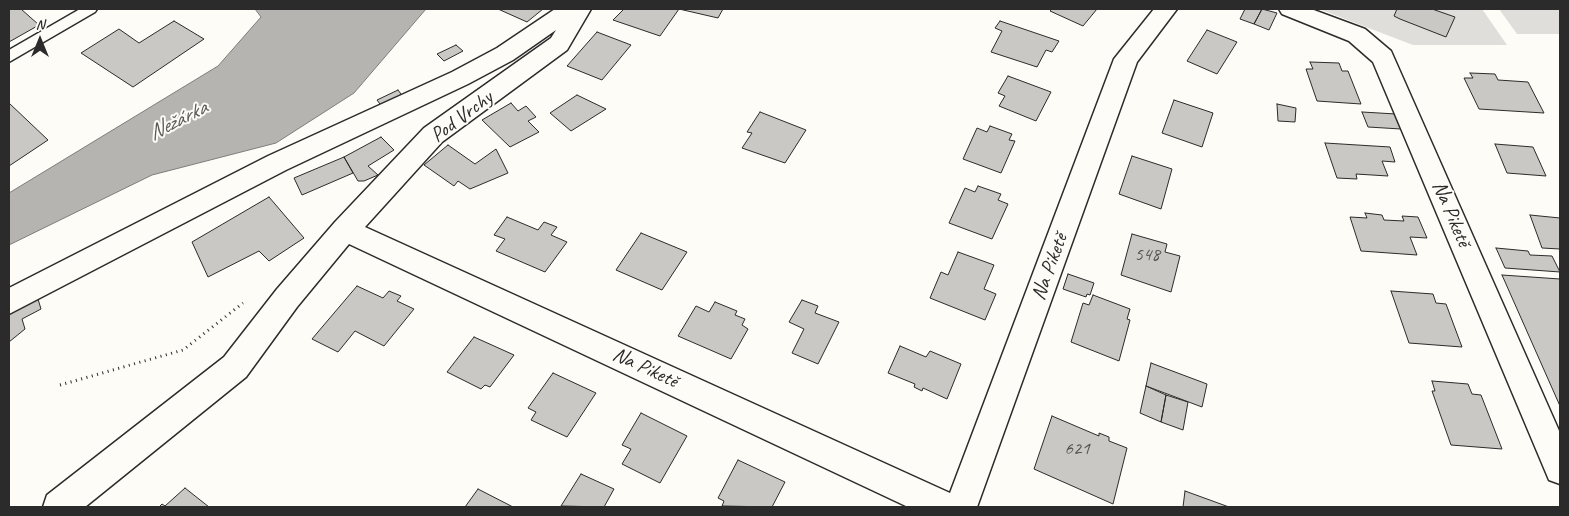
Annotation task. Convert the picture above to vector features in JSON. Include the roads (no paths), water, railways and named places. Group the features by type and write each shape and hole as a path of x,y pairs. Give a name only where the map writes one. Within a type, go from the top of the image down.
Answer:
{"street":[{"path":"9,302 277,163 490,62 540,32 570,9"},
{"name":"Pod Vrchy","path":"59,507 235,367 287,298 345,230 433,135 559,44 580,9"},
{"name":"Na Piketě","path":"961,507 1126,59 1166,9"},
{"name":"Na Piketě","path":"1290,9 1357,35 1383,57 1560,469"},
{"name":"Na Piketě","path":"345,230 944,507"}],"lane":[{"path":"9,57 90,9"}],"water":[{"name":"Nežárka","path":"255,9 426,9 354,93 276,143 152,175 9,245 9,193 218,66 261,17"}]}
